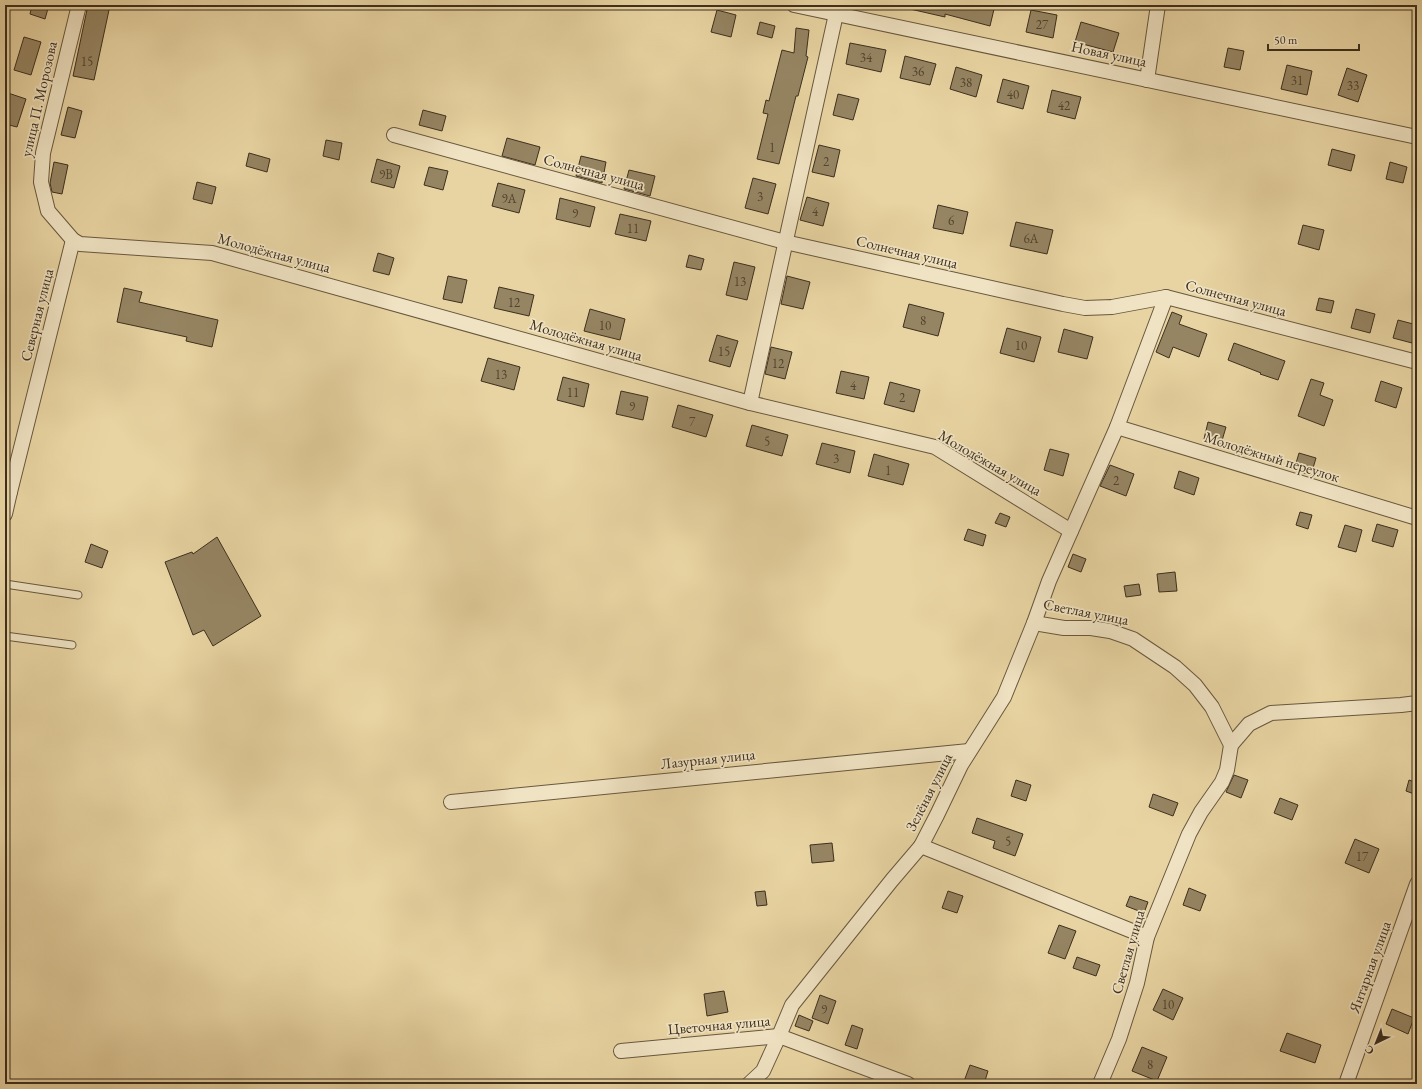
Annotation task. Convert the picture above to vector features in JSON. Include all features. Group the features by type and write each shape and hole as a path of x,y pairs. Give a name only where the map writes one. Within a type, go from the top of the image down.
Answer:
{"street":[{"name":"улица П. Морозова","path":"73,240 48,211 40,182 43,153 79,5"},
{"name":"Новая улица","path":"794,5 1417,137"},
{"path":"1146,80 1158,5"},
{"path":"750,403 836,14"},
{"name":"Солнечная улица","path":"394,135 785,242 1085,308 1112,307 1166,297 1417,362"},
{"name":"Молодёжная улица","path":"73,240 80,244 88,245 212,253 750,403 935,447 1071,531"},
{"name":"Северная улица","path":"5,514 8,492 73,240"},
{"name":"Светлая улица","path":"1100,1084 1119,1039 1137,983 1147,937 1189,834 1201,812 1222,782 1227,770 1231,745 1212,707 1195,685 1175,667 1133,639 1110,631 1091,628 1064,628 1034,622 1049,581 1117,427 1166,297"},
{"name":"Молодёжный переулок","path":"1117,427 1417,518"},
{"name":"Зелёная улица","path":"1034,622 1004,697 960,765 921,846 1147,937"},
{"path":"1231,745 1249,724 1271,713 1417,703"},
{"name":"Лазурная улица","path":"451,802 969,751"},
{"path":"749,1084 764,1071 792,1005 921,846"},
{"name":"Янтарная улица","path":"1346,1084 1417,884"},
{"name":"Цветочная улица","path":"621,1051 779,1036 908,1084"}],"lane":[{"path":"5,584 78,595"},
{"path":"5,636 72,645"}],"building":[{"path":"32,5 49,5 45,19 30,14"},
{"path":"88,5 109,10 94,80 73,76"},
{"path":"911,5 995,5 990,26 945,14 945,17 910,9"},
{"path":"717,10 736,15 731,37 711,32"},
{"path":"1031,10 1057,15 1053,38 1026,32"},
{"path":"760,22 775,26 772,38 757,34"},
{"path":"1081,22 1119,33 1113,52 1075,42"},
{"path":"796,28 809,30 806,56 808,57 798,96 796,96 779,164 757,159 768,114 763,113 766,100 769,101 782,50 794,53"},
{"path":"24,37 41,42 31,75 14,70"},
{"path":"850,43 886,50 881,72 846,64"},
{"path":"1228,48 1244,51 1240,70 1224,67"},
{"path":"905,56 936,64 930,85 900,78"},
{"path":"1287,65 1312,71 1307,95 1281,89"},
{"path":"956,67 982,75 976,97 950,89"},
{"path":"1347,68 1367,75 1358,102 1338,95"},
{"path":"1003,79 1029,86 1023,109 997,102"},
{"path":"1052,90 1081,97 1075,119 1047,112"},
{"path":"8,93 26,99 17,127 5,124 5,104"},
{"path":"838,94 859,99 853,120 833,115"},
{"path":"68,107 82,111 75,138 61,135"},
{"path":"423,110 446,116 442,131 419,125"},
{"path":"507,138 540,147 535,165 502,156"},
{"path":"326,140 342,143 339,160 323,156"},
{"path":"819,145 840,150 834,177 812,172"},
{"path":"1332,149 1355,155 1351,171 1328,165"},
{"path":"249,153 270,159 267,172 246,166"},
{"path":"581,156 606,162 602,183 576,176"},
{"path":"377,159 400,166 394,188 371,182"},
{"path":"54,162 68,165 62,194 52,192 50,183"},
{"path":"1390,162 1407,167 1403,183 1386,179"},
{"path":"429,167 448,171 443,190 424,185"},
{"path":"629,170 655,176 650,196 624,189"},
{"path":"753,178 776,184 768,214 745,208"},
{"path":"197,182 216,187 212,204 193,199"},
{"path":"498,183 525,190 519,213 492,206"},
{"path":"807,197 829,203 823,226 800,220"},
{"path":"560,198 595,207 590,227 556,219"},
{"path":"938,205 968,212 963,234 933,228"},
{"path":"620,214 651,221 646,241 615,234"},
{"path":"1016,222 1053,230 1047,254 1010,246"},
{"path":"1303,225 1324,230 1319,250 1298,244"},
{"path":"378,253 394,258 389,275 373,271"},
{"path":"689,255 704,259 701,270 686,267"},
{"path":"734,262 755,267 747,300 726,295"},
{"path":"448,276 467,280 462,303 443,299"},
{"path":"787,276 810,282 803,309 781,304"},
{"path":"499,287 534,295 529,316 494,308"},
{"path":"124,288 142,292 139,302 218,320 212,347 186,341 187,337 117,322"},
{"path":"1319,298 1334,301 1331,313 1316,310"},
{"path":"909,304 944,313 938,336 903,327"},
{"path":"590,309 625,319 620,340 584,331"},
{"path":"1356,309 1375,314 1370,333 1351,328"},
{"path":"1172,312 1182,316 1179,324 1207,334 1199,357 1173,347 1169,358 1156,352"},
{"path":"1398,320 1417,325 1412,343 1393,338"},
{"path":"1007,328 1041,337 1034,362 1000,353"},
{"path":"1064,329 1093,337 1087,359 1058,352"},
{"path":"717,335 738,341 730,367 709,361"},
{"path":"1234,343 1285,361 1278,380 1228,360"},
{"path":"771,347 792,352 785,379 765,374"},
{"path":"488,358 520,367 514,390 481,381"},
{"path":"841,371 869,377 864,399 836,393"},
{"path":"563,377 589,384 584,407 557,400"},
{"path":"1311,379 1324,383 1320,395 1333,400 1324,426 1298,416"},
{"path":"1381,381 1402,388 1396,408 1375,401"},
{"path":"890,382 920,390 914,412 884,404"},
{"path":"621,391 648,397 643,420 616,414"},
{"path":"678,405 713,415 706,437 672,427"},
{"path":"1208,422 1226,427 1221,444 1204,439"},
{"path":"752,425 788,435 782,456 746,446"},
{"path":"822,443 855,451 850,473 816,464"},
{"path":"1050,449 1069,454 1063,476 1044,470"},
{"path":"1299,453 1316,458 1311,475 1294,470"},
{"path":"874,454 909,464 903,485 868,476"},
{"path":"1110,465 1134,474 1126,496 1100,486"},
{"path":"1179,471 1199,478 1194,495 1174,488"},
{"path":"1300,512 1312,515 1308,529 1296,525"},
{"path":"1000,513 1010,517 1006,527 995,523"},
{"path":"1377,524 1398,530 1393,547 1372,541"},
{"path":"1345,525 1362,530 1356,552 1338,547"},
{"path":"968,529 986,535 983,546 964,540"},
{"path":"217,537 261,616 213,646 204,630 193,635 165,562 192,552 193,554"},
{"path":"91,544 108,551 102,568 85,562"},
{"path":"1073,554 1086,559 1081,572 1068,567"},
{"path":"1175,572 1177,591 1159,592 1157,574"},
{"path":"1139,584 1141,595 1126,597 1124,586"},
{"path":"1234,775 1248,780 1241,798 1226,792"},
{"path":"1016,780 1031,785 1026,801 1011,796"},
{"path":"1409,780 1417,783 1417,795 1406,791"},
{"path":"1153,794 1178,803 1173,816 1149,807"},
{"path":"1280,798 1298,805 1292,820 1274,813"},
{"path":"977,818 1023,834 1015,856 993,848 995,841 972,833"},
{"path":"1355,839 1379,849 1369,873 1345,863"},
{"path":"832,843 834,861 812,863 810,845"},
{"path":"1189,888 1206,895 1200,911 1183,905"},
{"path":"765,891 767,905 757,906 755,892"},
{"path":"948,891 963,896 957,913 942,908"},
{"path":"1130,896 1148,902 1144,913 1126,906"},
{"path":"1059,925 1076,931 1065,959 1048,953"},
{"path":"1077,957 1100,965 1096,976 1073,968"},
{"path":"1163,989 1183,998 1173,1020 1153,1010"},
{"path":"724,991 728,1012 707,1016 704,994"},
{"path":"820,995 836,1001 828,1024 812,1018"},
{"path":"1392,1009 1414,1018 1408,1034 1386,1024"},
{"path":"799,1015 813,1021 809,1031 795,1026"},
{"path":"852,1025 863,1029 857,1049 845,1045"},
{"path":"1287,1033 1321,1045 1315,1063 1280,1051"},
{"path":"1142,1047 1167,1057 1157,1081 1132,1071"},
{"path":"970,1065 988,1071 984,1084 963,1084"}]}
